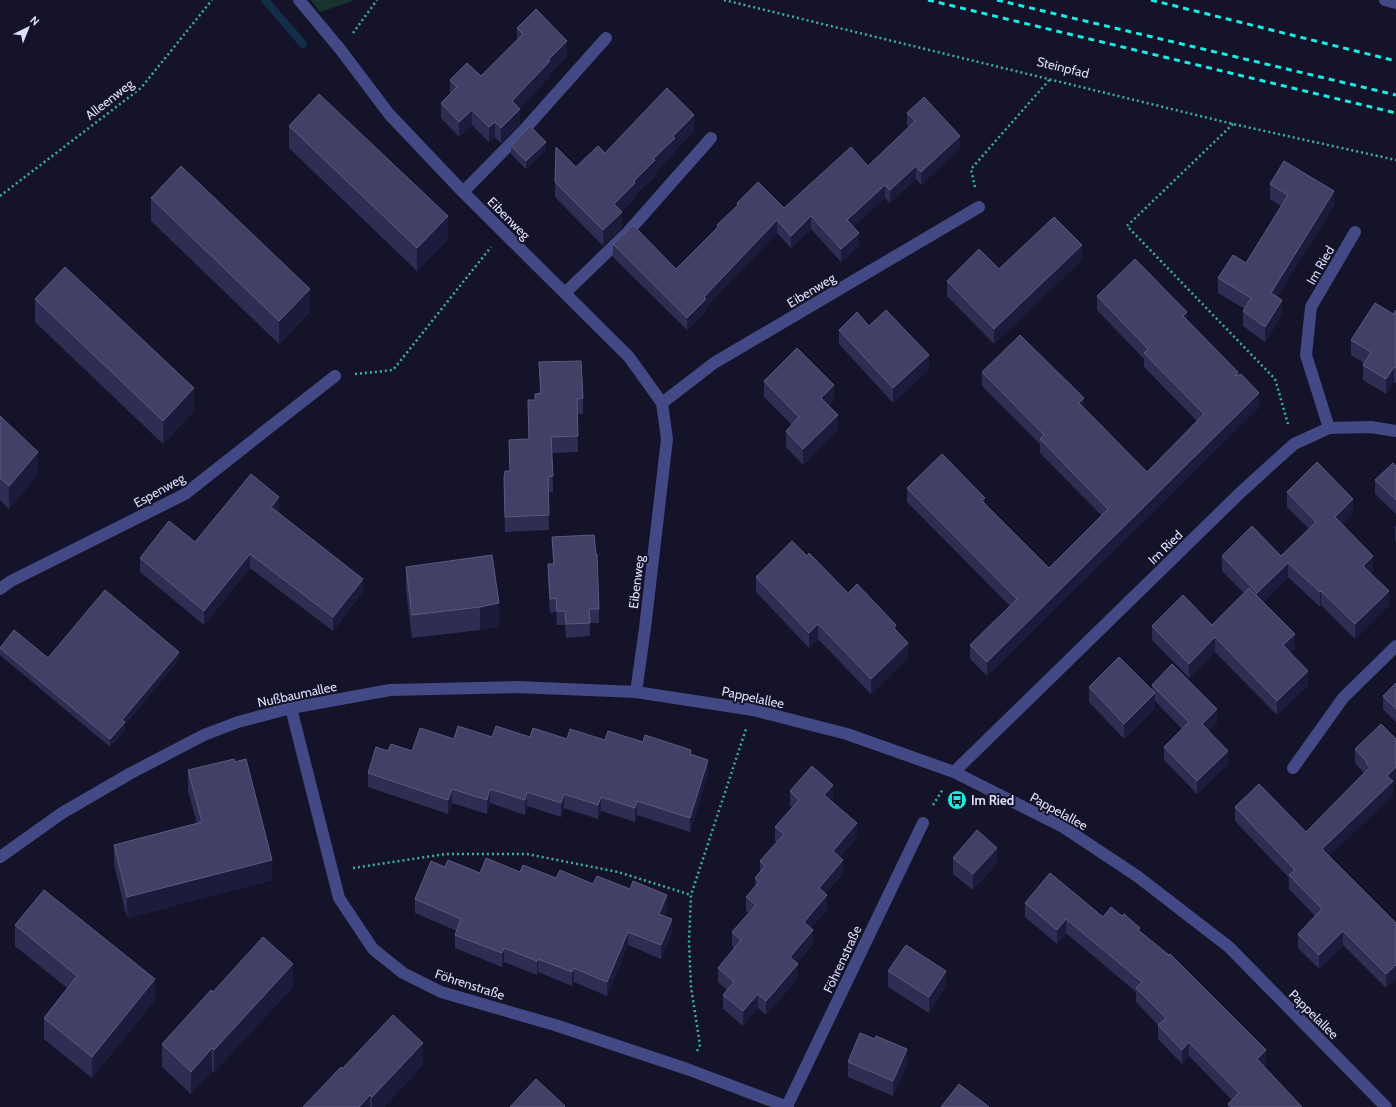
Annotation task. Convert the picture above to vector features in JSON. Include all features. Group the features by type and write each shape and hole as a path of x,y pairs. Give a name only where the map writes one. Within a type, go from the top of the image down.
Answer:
{"street":[{"path":"298,0 340,49"},
{"path":"1385,0 1396,3"},
{"path":"463,192 524,130 606,38"},
{"name":"Eibenweg","path":"340,49 389,114 463,192 629,357 662,403 667,439 636,692"},
{"path":"565,294 627,233 711,138"},
{"name":"Eibenweg","path":"662,403 714,363 979,207"},
{"name":"Im Ried","path":"1329,428 1306,355 1311,307 1355,232"},
{"name":"Espenweg","path":"0,589 11,581 185,494 335,376"},
{"name":"Im Ried","path":"954,772 1241,492 1294,444 1329,428 1371,427 1396,431"},
{"path":"1293,768 1343,698 1396,646"},
{"name":"Nußbaumallee","path":"0,857 62,814 130,773 204,735 238,722 291,708 390,690 517,687 636,692"},
{"name":"Pappelallee","path":"636,692 753,710 847,734 954,772 1063,827 1143,881 1229,948 1386,1107"},
{"name":"Föhrenstraße","path":"291,708 339,898 373,949 403,973 441,992 555,1025 687,1069 788,1107 922,823"}],"path":[{"name":"Alleenweg","path":"0,196 141,88 212,0"},
{"path":"340,49 376,0"},
{"name":"Steinpfad","path":"724,0 1051,78 1233,124 1396,160"},
{"path":"979,207 971,169 1051,78"},
{"path":"1233,124 1127,226 1275,379 1294,444"},
{"path":"335,376 393,370 503,232"},
{"path":"687,1069 700,1045 691,987 689,942 691,895 753,710"},
{"path":"922,823 954,772"},
{"path":"332,872 445,854 527,854 618,872 691,895"}],"green space":[{"path":"311,0 352,0 320,12"}],"building":[{"path":"536,9 567,41 512,101 520,109 501,128 495,122 489,127 472,110 459,122 441,103 457,87 450,80 467,63 481,76 523,34 517,28"},
{"path":"667,88 694,115 673,136 675,138 653,159 655,160 634,181 635,183 614,204 622,212 603,230 555,182 556,147 576,167 598,146 605,153"},
{"path":"319,94 448,216 417,248 289,126"},
{"path":"924,97 960,136 921,172 916,166 890,190 885,185 847,220 859,233 841,249 811,216 791,236 777,220 704,297 706,299 687,318 613,244 633,225 676,269 718,227 717,225 738,205 737,203 758,182 784,208 851,147 868,166 915,121 907,113"},
{"path":"530,126 546,142 526,161 511,146"},
{"path":"1284,161 1334,191 1271,293 1282,300 1265,327 1243,311 1251,298 1218,278 1233,255 1246,263 1288,195 1270,184"},
{"path":"181,166 310,289 279,321 151,198"},
{"path":"1054,217 1082,245 994,329 947,281 979,249 999,269"},
{"path":"1135,259 1187,312 1183,316 1238,372 1235,376 1241,374 1259,393 987,662 970,645 1017,599 907,488 942,454 985,498 982,501 1049,568 1108,509 1040,439 1044,435 982,372 1020,335 1084,398 1079,403 1147,472 1204,414 1144,353 1148,349 1097,296"},
{"path":"65,267 194,388 163,421 35,299"},
{"path":"1375,303 1393,314 1396,310 1396,368 1394,367 1386,379 1363,365 1371,352 1351,340"},
{"path":"886,310 929,355 893,388 839,330 857,312 869,326"},
{"path":"797,348 834,385 821,398 838,415 803,449 786,431 799,417 764,381"},
{"path":"581,361 583,398 577,399 578,436 551,437 553,476 548,477 549,515 505,517 504,477 505,471 510,471 509,440 529,439 528,400 535,400 535,394 541,393 539,362"},
{"path":"0,416 38,452 9,486 0,478"},
{"path":"1317,462 1353,499 1335,517 1373,556 1363,566 1389,591 1355,624 1321,591 1320,592 1288,563 1257,593 1222,556 1252,526 1281,556 1316,522 1287,492"},
{"path":"1393,463 1396,466 1396,500 1375,480"},
{"path":"251,474 279,497 271,507 363,579 333,617 250,554 204,611 140,558 169,521 195,542"},
{"path":"594,535 597,554 599,609 589,609 590,623 566,624 565,611 557,611 556,598 550,599 548,564 554,564 552,537"},
{"path":"792,541 807,556 809,553 848,593 857,584 896,625 894,628 908,643 871,679 818,624 809,633 756,577"},
{"path":"492,555 499,603 480,607 412,615 406,567"},
{"path":"1249,588 1295,634 1283,645 1308,671 1277,701 1215,637 1189,664 1152,626 1183,595 1212,625"},
{"path":"105,590 179,652 122,720 125,722 110,739 0,648 14,630 48,658"},
{"path":"1119,657 1155,693 1124,724 1089,687"},
{"path":"1172,664 1217,709 1202,724 1228,751 1197,781 1164,747 1189,722 1152,685"},
{"path":"1396,683 1396,709 1383,696"},
{"path":"1381,724 1396,739 1396,767 1387,776 1393,781 1322,849 1396,923 1396,965 1386,974 1343,931 1319,955 1298,934 1322,909 1289,875 1295,870 1235,807 1259,784 1306,832 1370,767 1355,749"},
{"path":"458,726 492,737 496,726 530,737 533,728 567,739 570,729 605,740 608,731 643,742 645,735 691,750 690,754 708,760 690,818 637,801 635,808 601,797 598,805 564,794 561,803 527,792 525,800 490,789 487,800 452,789 448,800 368,773 376,747 388,751 391,744 412,751 420,728 454,739"},
{"path":"234,759 235,762 246,759 272,860 127,897 114,845 202,822 188,770"},
{"path":"812,766 833,785 824,795 857,823 833,851 843,860 819,888 827,895 804,922 813,930 790,957 798,964 766,1001 758,994 743,1011 723,995 734,982 718,968 741,940 732,932 756,905 746,897 759,882 755,878 765,866 760,861 784,834 775,827 799,800 790,791"},
{"path":"977,830 997,848 973,874 953,858"},
{"path":"486,858 520,872 523,865 556,878 560,870 593,884 597,876 630,889 633,881 667,895 659,914 672,919 661,945 628,932 607,982 574,968 572,972 538,959 537,961 504,948 502,953 455,935 461,919 415,899 431,861 445,867 448,860 480,873"},
{"path":"1050,873 1103,917 1111,907 1122,916 1124,914 1140,928 1138,930 1169,955 1170,954 1266,1050 1257,1059 1302,1107 1232,1107 1228,1104 1239,1093 1189,1042 1182,1050 1158,1025 1166,1018 1136,988 1142,982 1066,919 1057,930 1025,903"},
{"path":"44,890 155,979 92,1057 44,1018 77,976 15,925"},
{"path":"263,937 293,964 214,1050 212,1048 191,1072 162,1044 211,990 213,992"},
{"path":"906,945 946,971 929,997 888,971"},
{"path":"393,1015 423,1043 372,1097 370,1095 359,1107 303,1107 341,1067 342,1069"},
{"path":"860,1033 875,1039 876,1036 907,1049 893,1081 848,1062"},
{"path":"536,1079 565,1106 510,1107"},
{"path":"959,1084 989,1107 941,1107"}],"waterway":[{"path":"265,0 303,44"}],"railway":[{"path":"928,0 1396,113"},
{"path":"997,0 1396,95"},
{"path":"1151,0 1396,61"}],"place":[{"name":"Im Ried","path":"957,800"}]}
